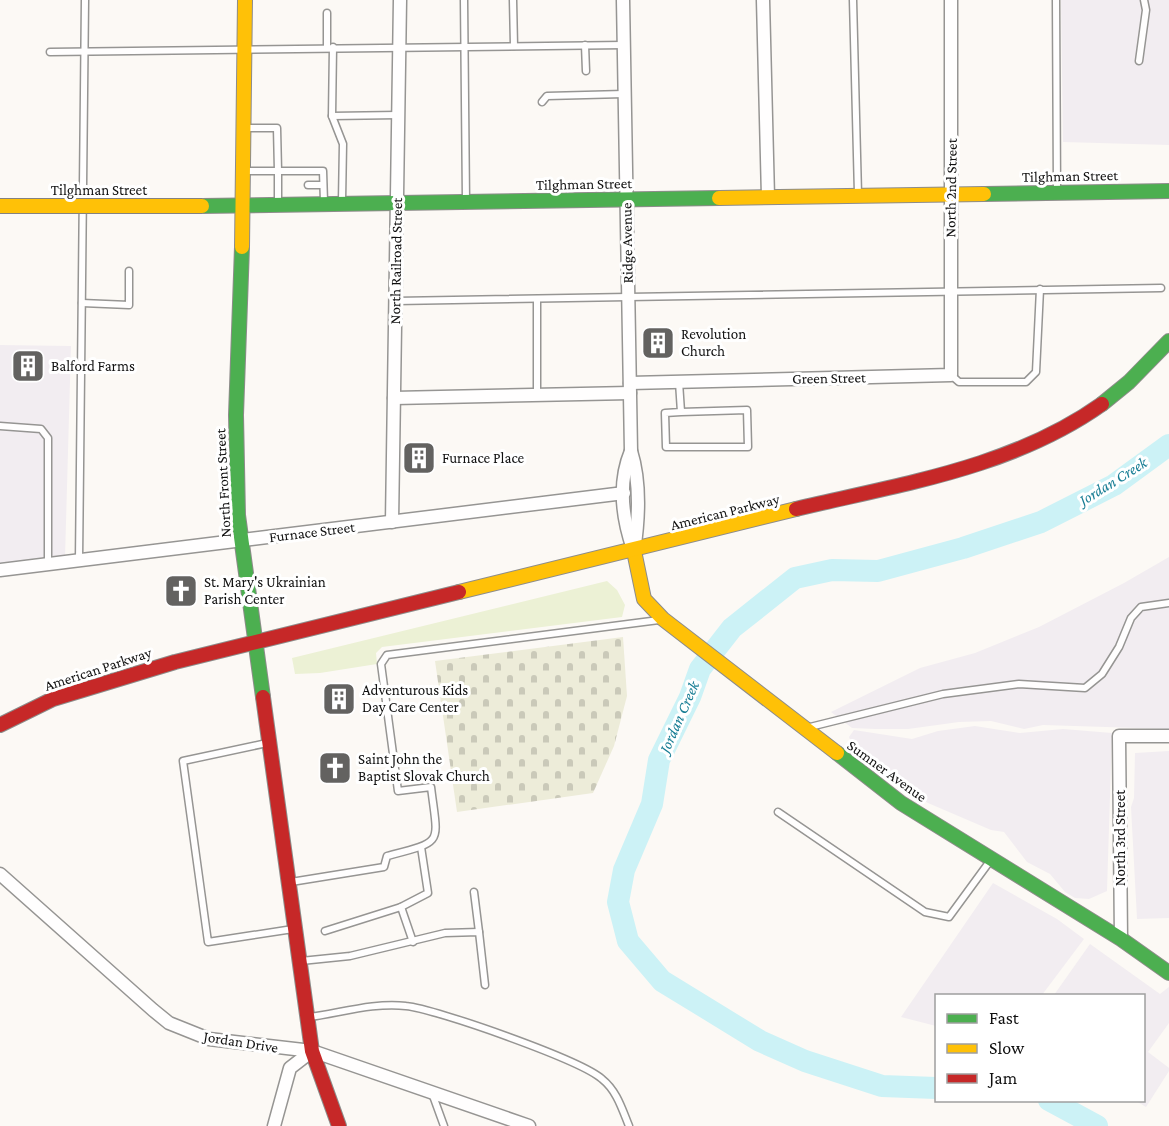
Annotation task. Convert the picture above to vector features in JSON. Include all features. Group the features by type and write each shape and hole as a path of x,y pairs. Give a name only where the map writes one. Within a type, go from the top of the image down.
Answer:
{"main road":[{"name":"North Front Street","path":"245,0 244,171 236,415 242,541 293,928 312,1052 339,1126"},
{"name":"Tilghman Street","path":"0,206 243,207 1167,191"},
{"name":"American Parkway","path":"0,725 53,699 175,662 906,485 1023,450 1062,432 1093,413 1135,378 1169,341"},
{"name":"Sumner Avenue","path":"634,551 644,599 663,619 754,691 901,803 1120,939 1169,973"}],"street":[{"name":"North Railroad Street","path":"392,522 400,0"},
{"name":"Ridge Avenue","path":"623,0 631,451 637,468 639,520 634,551"},
{"path":"763,0 768,197"},
{"name":"North 2nd Street","path":"951,0 949,195 951,375"},
{"name":"Green Street","path":"394,398 537,395 679,382 951,375"},
{"name":"Ridge Avenue","path":"631,451 623,469 624,523 634,551"},
{"name":"Furnace Street","path":"0,570 624,493"},
{"name":"North 3rd Street","path":"1120,939 1119,736 1169,735"},
{"name":"Jordan Drive","path":"0,874 169,1023 209,1039 312,1052 529,1126"},
{"path":"274,1126 290,1068 312,1052"}],"lane":[{"path":"79,562 85,0"},
{"path":"464,0 466,202"},
{"path":"513,0 514,46"},
{"path":"853,0 858,196"},
{"path":"1056,0 1057,192"},
{"path":"1139,61 1146,10 1144,0"},
{"path":"327,13 332,116 343,144 342,205"},
{"path":"585,45 586,71"},
{"path":"50,52 624,45"},
{"path":"542,102 548,96 625,94"},
{"path":"332,116 398,115"},
{"path":"244,128 277,128 278,206"},
{"path":"244,171 323,171 324,205"},
{"path":"278,185 286,185"},
{"path":"308,185 324,185"},
{"path":"82,303 129,304 129,271"},
{"path":"395,301 1161,288"},
{"name":"Green Street","path":"951,375 959,382 1026,382 1036,372 1040,289"},
{"path":"537,299 537,395"},
{"path":"679,382 681,412"},
{"path":"747,410 748,447 666,447 665,413 681,412 747,410"},
{"path":"0,426 40,429 48,438 48,565"},
{"path":"803,729 855,714 943,694 1019,684 1085,687 1102,674 1119,647 1131,618 1141,608 1169,603"},
{"path":"288,883 384,867 387,856 421,848 431,843 436,834 430,787 398,791 382,658 394,653 663,619"},
{"path":"268,743 183,761 208,942 293,928"},
{"path":"778,812 925,912 949,916 990,860"},
{"path":"325,931 401,907 428,892 421,848"},
{"path":"474,892 485,985"},
{"path":"401,907 413,942"},
{"path":"298,961 350,956 445,933 479,932"},
{"path":"307,1017 391,1005 425,1009 575,1064 601,1077 614,1090 629,1126"},
{"path":"432,1093 444,1126"}],"shaded area":[{"path":"1061,0 1169,0 1169,145 1063,142"},
{"path":"0,345 71,346 65,558 0,563"},
{"path":"1169,557 1169,729 1043,725 1024,729 991,721 959,722 908,729 852,728 831,712 920,668 975,653 1039,627"},
{"path":"975,726 1020,733 1063,729 1112,733 1107,891 1089,899 1075,898 1065,892 1050,874 1027,862 1004,832 991,830 928,803 878,772 854,750 849,737 854,730 912,739 938,731"},
{"path":"1169,751 1169,918 1137,919 1131,807 1134,798 1135,753"},
{"path":"993,883 1057,919 1084,939 1043,994 935,994 935,1026 901,1017"},
{"path":"1090,944 1160,994 1169,987 1169,1023 1148,1052 1169,1068 1169,1071 1146,1107 1138,1102 1145,1102 1145,994 1055,994"}],"green space":[{"path":"607,581 617,590 625,605 622,617 382,647 376,653 377,664 320,673 295,674 292,658"},
{"path":"623,637 627,696 614,746 593,793 457,812 435,661"}],"waterway":[{"name":"Jordan Creek","path":"935,1088 882,1086 805,1061 760,1041 662,981 628,941 618,902 624,870 652,804 659,760 690,697 700,669 732,628 795,578 832,570 878,571 963,548 1041,522 1114,485 1169,445"},
{"name":"Jordan Creek","path":"1053,1102 1097,1126"}],"traffic: fast":[{"path":"984,194 1169,191"},
{"path":"202,206 719,198"},
{"path":"242,247 236,415 238,515 263,697"},
{"path":"1102,404 1129,382 1169,341"},
{"path":"837,753 901,803 1121,939 1169,973"}],"traffic: slow":[{"path":"242,247 245,0"},
{"path":"719,198 984,194"},
{"path":"0,206 202,206"},
{"path":"459,592 796,509"},
{"path":"634,551 644,599 663,619 837,753"}],"traffic: jam":[{"path":"796,509 915,482 993,459 1067,426 1102,404"},
{"path":"0,725 53,699 175,662 459,592"},
{"path":"263,697 312,1051 339,1126"}],"place":[{"name":"Revolution Church","path":"658,343"},
{"name":"Balford Farms","path":"28,366"},
{"name":"Furnace Place","path":"419,458"},
{"name":"St. Mary's Ukrainian Parish Center","path":"181,591"},
{"name":"Adventurous Kids Day Care Center","path":"339,699"},
{"name":"Saint John the Baptist Slovak Church","path":"335,768"}]}
